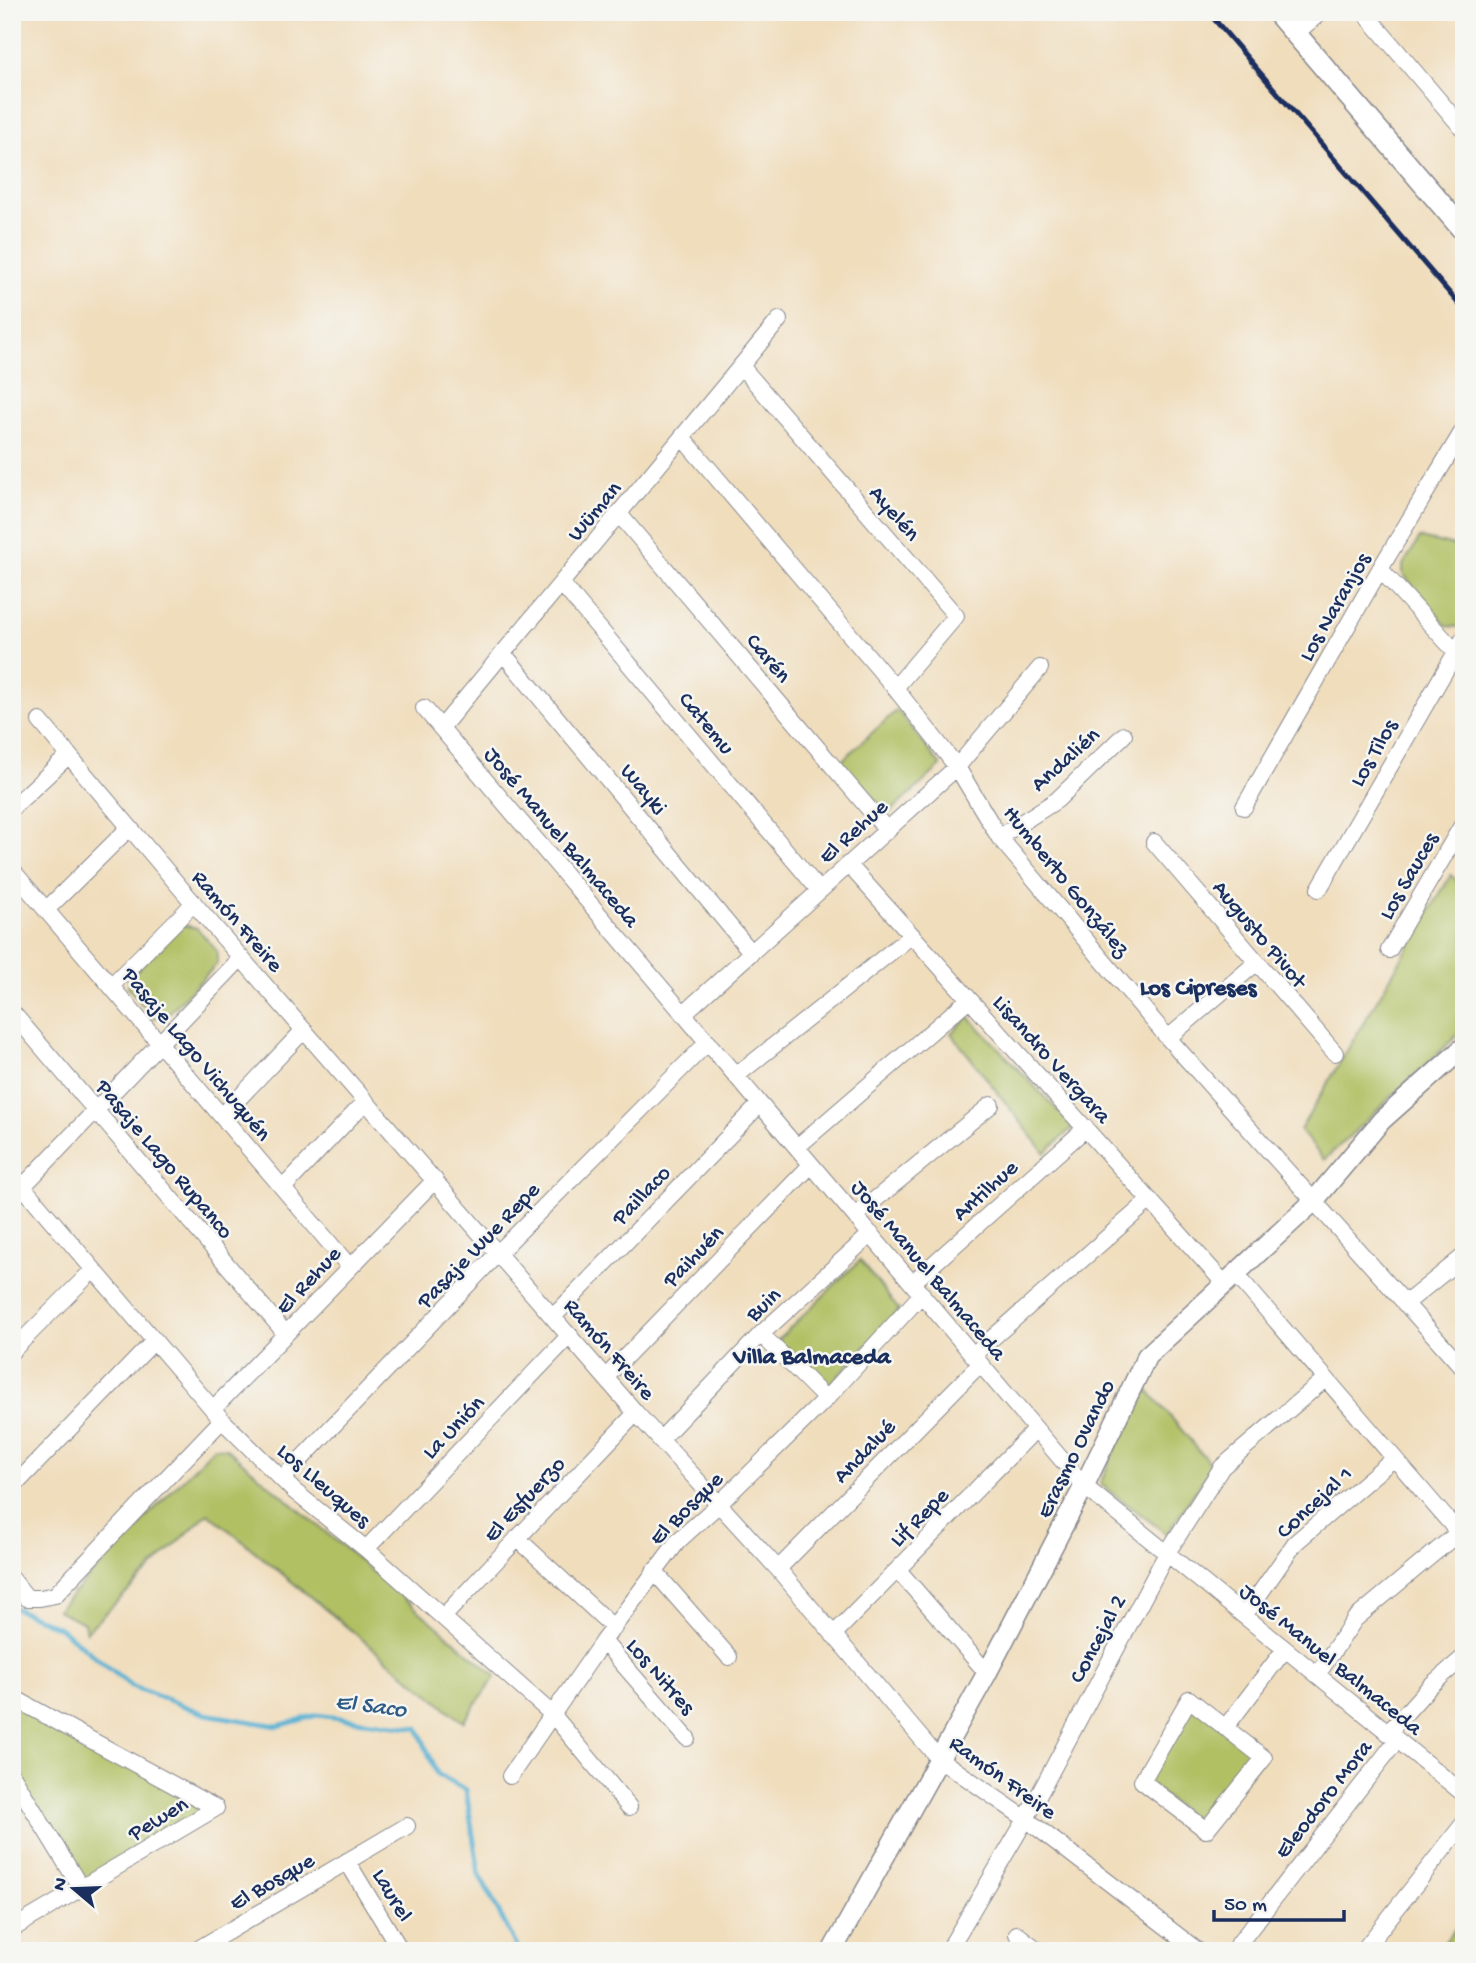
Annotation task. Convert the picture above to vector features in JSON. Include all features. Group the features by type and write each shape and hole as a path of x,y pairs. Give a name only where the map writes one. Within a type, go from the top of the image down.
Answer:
{"main road":[{"path":"1277,12 1464,231"}],"street":[{"path":"1295,34 1321,12"},
{"path":"1364,12 1464,130"},
{"name":"Wüman","path":"441,728 779,320"},
{"name":"Ayelén","path":"741,366 956,616 895,688"},
{"name":"Los Naranjos","path":"1244,807 1380,569 1464,429"},
{"name":"Humberto González","path":"682,437 895,688 957,767 999,837 1168,1038 1464,1369"},
{"name":"Carén","path":"619,514 886,829"},
{"path":"1380,569 1461,650"},
{"name":"Catemu","path":"561,583 819,890"},
{"name":"Los Tilos","path":"1319,889 1461,650"},
{"name":"Wayki","path":"503,653 751,952"},
{"name":"El Rehue","path":"683,1014 957,767 1040,668"},
{"name":"José Manuel Balmaceda","path":"424,708 1084,1486 1464,1794"},
{"name":"Ramón Freire","path":"40,721 194,904 499,1252 636,1413 778,1569 938,1758 1026,1819 1198,1951"},
{"name":"Andalién","path":"999,837 1057,800 1124,735"},
{"path":"12,808 68,756"},
{"name":"Los Sauces","path":"1389,950 1464,822"},
{"path":"46,910 129,828"},
{"name":"Augusto Pivot","path":"1154,842 1335,1053"},
{"name":"Lisandro Vergara","path":"848,864 1150,1200 1230,1278 1325,1379 1462,1533"},
{"name":"Pasaje Lago Vichuquén","path":"12,870 349,1266"},
{"path":"111,986 194,904"},
{"path":"736,1076 912,935"},
{"path":"16,1186 96,1111 241,958"},
{"path":"1168,1038 1256,963"},
{"path":"797,1147 969,999"},
{"name":"Pasaje Lago Rupanco","path":"12,1012 286,1334"},
{"path":"222,1116 304,1030"},
{"name":"Pasaje Wue Repe","path":"282,1479 499,1252 708,1042"},
{"name":"Erasmo Ovando","path":"832,1951 987,1673 1084,1486 1147,1356 1313,1202 1382,1120 1464,1047"},
{"path":"283,1188 366,1101"},
{"name":"Paillaco","path":"554,1316 760,1104"},
{"path":"855,1216 991,1105"},
{"name":"Antilhue","path":"917,1289 1086,1129"},
{"name":"Paihuén","path":"606,1377 811,1165"},
{"name":"El Rehue","path":"12,1579 25,1597 55,1595 286,1334 435,1180"},
{"name":"Los Lleuques","path":"16,1186 155,1340 217,1414 282,1479 444,1616 553,1715 629,1807"},
{"name":"Andalué","path":"778,1569 976,1359 1150,1200"},
{"name":"Buin","path":"660,1440 761,1334 871,1234"},
{"path":"1405,1304 1464,1256"},
{"path":"12,1351 93,1270"},
{"name":"El Bosque","path":"510,1776 603,1641 678,1541 825,1399 917,1289"},
{"path":"761,1334 825,1399"},
{"name":"La Unión","path":"366,1549 570,1335"},
{"path":"12,1488 155,1340"},
{"name":"Concejal 2","path":"948,1951 1026,1819 1167,1553 1222,1468 1325,1379"},
{"name":"El Esfuerzo","path":"444,1616 636,1413"},
{"name":"Lif Repe","path":"833,1635 1036,1429"},
{"name":"Concejal 1","path":"1244,1616 1296,1543 1394,1458"},
{"path":"1317,1675 1355,1619 1462,1533"},
{"path":"517,1538 614,1628"},
{"path":"898,1570 987,1673"},
{"path":"654,1571 729,1657"},
{"name":"Los Nitres","path":"603,1641 687,1738"},
{"path":"1225,1728 1285,1649"},
{"name":"Eleodoro Mora","path":"1233,1951 1430,1686 1464,1657"},
{"name":"Pewen","path":"12,1698 216,1808 12,1929"},
{"path":"1189,1699 1225,1728 1264,1758 1206,1830 1142,1781 1189,1699"},
{"path":"12,1775 81,1888"},
{"path":"1363,1951 1464,1823"},
{"name":"El Bosque","path":"195,1951 407,1826"},
{"name":"Laurel","path":"347,1861 401,1951"},
{"path":"1017,1934 1040,1951"}],"green space":[{"path":"1420,538 1464,548 1464,618 1459,627 1447,626 1403,574 1403,565"},
{"path":"897,710 941,766 888,814 840,762"},
{"path":"1451,875 1464,888 1464,1029 1324,1160 1300,1130"},
{"path":"183,925 197,928 217,951 217,964 165,1017 153,1018 128,987 130,977"},
{"path":"969,1017 1073,1127 1045,1153 951,1033"},
{"path":"860,1260 899,1310 827,1388 778,1340"},
{"path":"1143,1384 1212,1466 1167,1534 1100,1484"},
{"path":"214,1447 226,1448 496,1676 463,1722 208,1513 86,1632 84,1623 57,1610"},
{"path":"1190,1701 1262,1758 1206,1829 1143,1780"},
{"path":"12,1702 211,1808 82,1884 12,1769"},
{"path":"1464,1917 1464,1951 1438,1951"}],"waterway":[{"name":"El Saco","path":"12,1607 60,1628 131,1686 205,1714 278,1726 317,1715 418,1728 437,1774 466,1790 479,1874 519,1951"}],"railway":[{"path":"1208,12 1464,310"}],"district":[{"name":"Los Cipreses","path":"1198,986"},
{"name":"Villa Balmaceda","path":"812,1355"}]}
